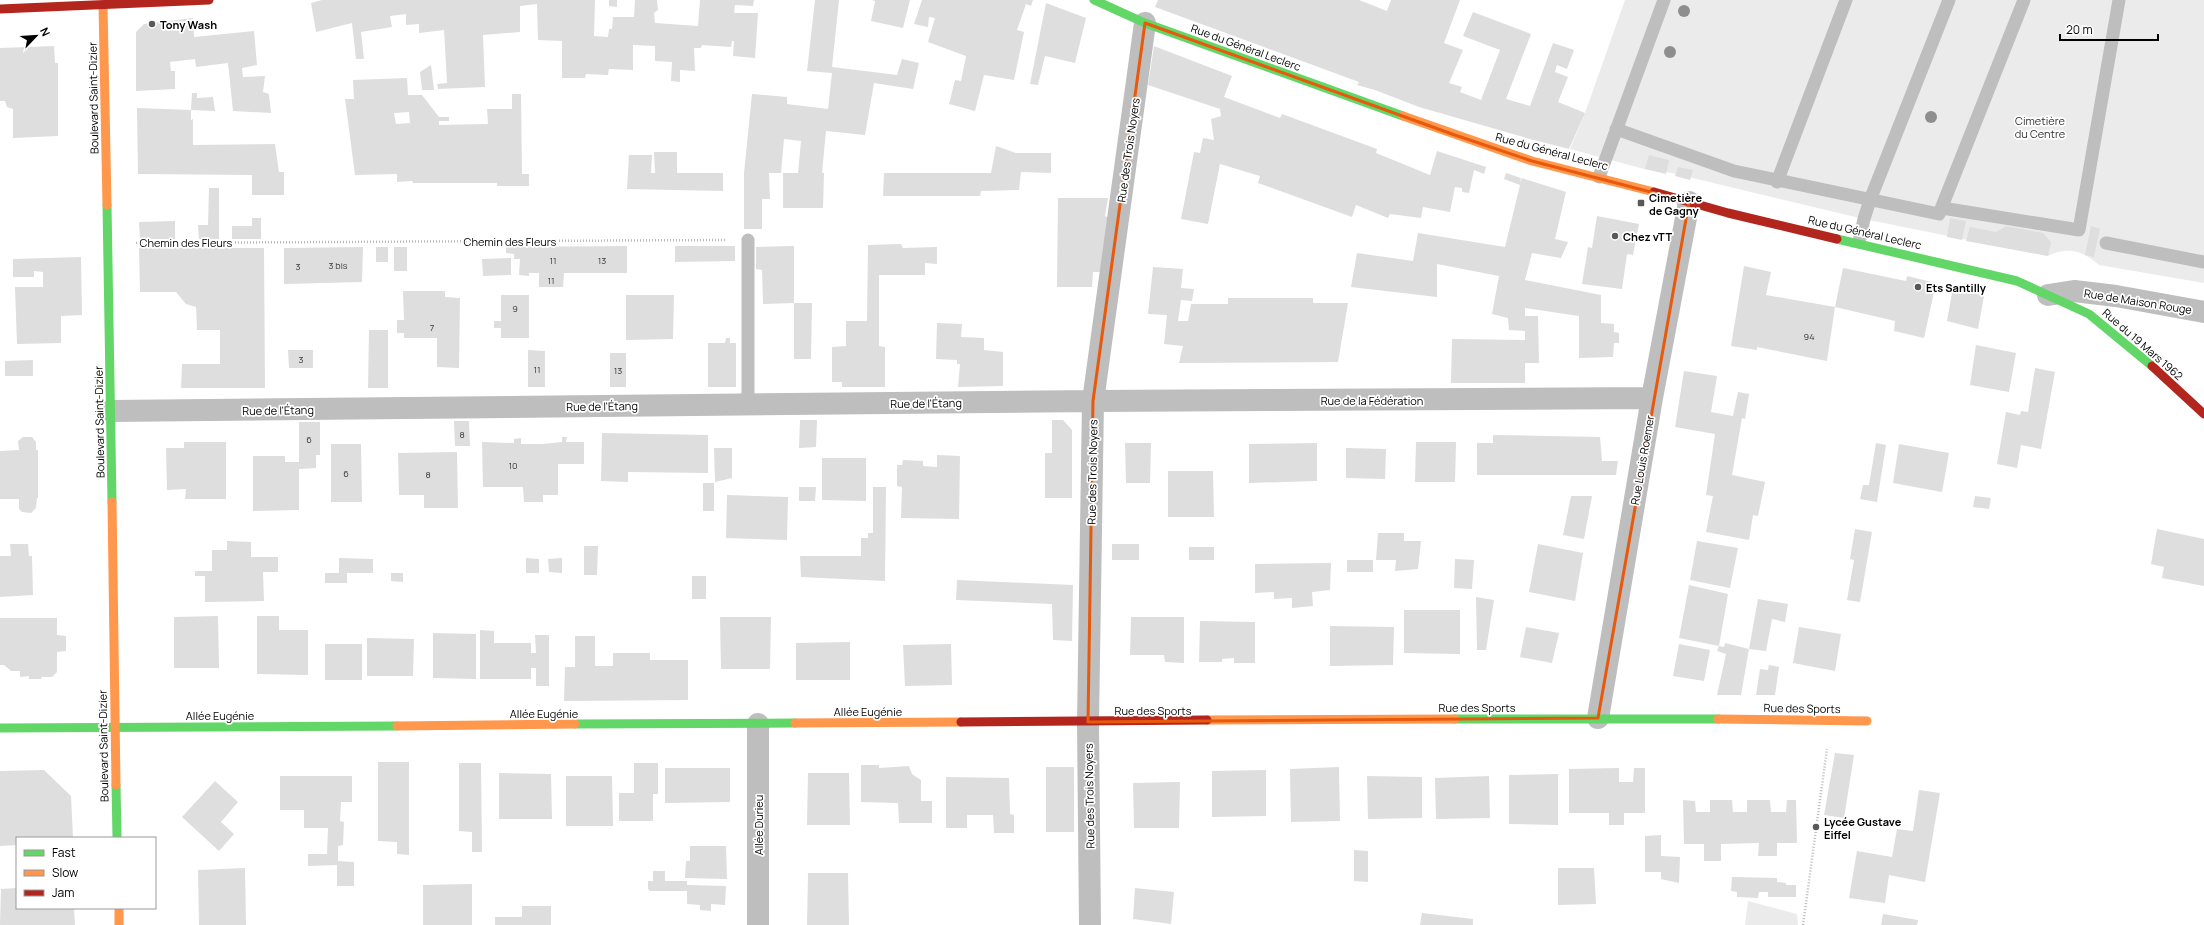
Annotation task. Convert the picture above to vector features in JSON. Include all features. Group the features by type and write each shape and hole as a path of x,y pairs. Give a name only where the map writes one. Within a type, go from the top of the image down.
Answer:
{"street":[{"path":"0,9 209,0"},
{"name":"Rue du Général Leclerc","path":"1094,0 1145,23 1452,134 1532,161 1599,177 1728,213 1859,242 2017,280"},
{"name":"Boulevard Saint-Dizier","path":"103,5 117,837"},
{"name":"Rue des Trois Noyers","path":"1090,925 1088,722 1093,401 1145,23"},
{"name":"Rue Louis Roemer","path":"1598,718 1652,398 1689,202"},
{"name":"Rue du 19 Mars 1962","path":"2017,280 2089,314 2132,348 2204,414"},
{"name":"Rue de Maison Rouge","path":"2048,295 2074,290 2204,312"},
{"name":"Rue de la Fédération","path":"1093,401 1652,398"},
{"name":"Rue de l'Étang","path":"111,411 1093,401"},
{"name":"Rue des Sports","path":"1088,722 1598,718 1867,721"},
{"name":"Allée Eugénie","path":"0,728 1088,722"},
{"name":"Allée Durieu","path":"758,724 758,925"},
{"path":"119,909 119,925"}],"lane":[{"path":"1599,177 1664,0"},
{"path":"1859,242 1870,200 1949,0"},
{"path":"1616,129 1734,171 1777,182 1939,214 2024,0"},
{"path":"1942,208 2079,230 2119,0"},
{"path":"1777,182 1844,1"},
{"path":"748,240 748,405"},
{"path":"2106,243 2204,262"}],"path":[{"name":"Chemin des Fleurs","path":"108,243 748,240"},
{"path":"1803,925 1827,752 1828,720"}],"highlighted area":[{"path":"1145,23 1452,134 1532,161 1689,202 1598,718 1088,722 1093,401"}],"green space":[{"name":"Cimetière du Centre","path":"1625,0 2204,0 2204,283 2099,265 2081,253 2062,251 2048,256 1864,219 1672,173 1644,169 1570,149 1585,113"},
{"path":"1748,901 1797,914 1798,925 1745,925"}],"building":[{"path":"322,0 595,0 594,36 608,37 609,29 612,29 613,17 634,17 635,0 657,0 658,10 654,13 655,23 698,26 700,0 754,0 753,6 735,5 734,13 758,13 755,58 733,56 734,41 732,41 731,47 702,45 701,48 694,48 695,71 680,70 680,82 671,81 672,62 655,61 655,46 633,45 633,70 609,69 608,75 586,74 585,78 562,78 562,41 538,40 537,4 520,6 520,32 483,35 485,87 438,89 437,84 447,83 444,30 419,33 419,24 406,25 406,14 390,16 392,27 361,32 364,59 356,59 352,23 316,32 311,3"},
{"path":"609,0 617,0 617,7 609,6"},
{"path":"815,0 839,0 832,67 897,75 902,59 919,63 913,89 874,83 865,135 826,131 822,173 824,173 823,208 783,208 783,173 798,173 801,141 784,139 781,173 769,173 770,199 762,199 762,229 744,229 744,173 752,94 787,97 787,104 828,109 832,73 807,71"},
{"path":"872,0 910,0 903,28 871,21 875,1"},
{"path":"922,0 1033,0 1031,6 1026,4 1017,30 1024,32 1014,80 984,75 975,111 949,104 955,80 961,81 966,56 928,42 935,18 929,17 928,27 914,24"},
{"path":"1158,0 1359,0 1387,11 1391,0 1460,0 1444,43 1463,50 1449,83 1462,87 1460,92 1481,100 1500,50 1463,36 1473,12 1531,34 1506,99 1530,106 1553,43 1574,50 1567,69 1557,65 1555,72 1568,77 1558,102 1585,113 1569,149 1530,139 1419,107 1375,90 1357,85 1359,82 1155,7"},
{"path":"1046,3 1086,18 1075,63 1045,56 1038,85 1030,84"},
{"path":"193,18 194,37 254,31 257,65 242,68 243,77 265,76 263,92 269,94 271,113 233,111 228,63 196,67 195,59 170,62 171,71 175,71 175,89 136,91 136,32 144,24"},
{"path":"54,46 55,63 58,63 58,136 13,138 13,109 7,107 5,101 0,101 0,48"},
{"path":"1154,46 1232,76 1224,97 1280,118 1282,114 1377,149 1376,153 1430,175 1437,151 1486,167 1484,174 1474,170 1469,193 1462,192 1462,188 1455,187 1450,212 1423,207 1421,218 1390,214 1388,218 1356,205 1352,217 1258,183 1260,176 1220,164 1208,224 1181,219 1194,152 1200,153 1203,138 1214,140 1211,119 1221,116 1220,109 1148,85"},
{"path":"431,65 434,90 422,90 420,72"},
{"path":"407,78 408,95 422,95 439,117 449,117 449,121 439,121 439,125 488,124 487,109 512,109 512,94 521,94 522,174 529,174 529,186 497,186 497,183 397,182 397,174 355,175 345,99 354,99 353,80","holes":["409,112 410,123 396,124 394,113"]},
{"path":"192,93 197,93 197,98 213,97 215,111 191,110"},
{"path":"137,108 191,110 191,120 193,119 193,145 275,144 279,172 284,172 284,195 252,195 252,175 138,174"},
{"path":"996,146 1016,153 1051,153 1051,173 1021,172 1019,190 981,191 980,196 883,196 884,173 991,173"},
{"path":"654,152 677,152 677,173 723,173 723,191 627,189 629,155 652,155 651,173 655,173"},
{"path":"1649,155 1669,160 1666,174 1645,169"},
{"path":"1678,167 1693,170 1690,180 1675,176"},
{"path":"1506,173 1521,178 1520,183 1522,178 1566,192 1555,239 1568,242 1561,258 1532,253 1525,280 1601,295 1601,323 1614,324 1614,332 1619,333 1619,343 1614,343 1613,357 1579,358 1579,316 1525,308 1525,316 1538,316 1539,363 1525,363 1525,383 1451,383 1452,339 1525,340 1525,331 1509,330 1508,318 1492,314 1499,276 1437,264 1437,297 1351,287 1357,253 1413,261 1418,233 1505,247 1520,185 1504,179"},
{"path":"209,188 219,188 219,239 199,239 198,225 208,225"},
{"path":"1058,198 1108,198 1105,216 1109,218 1101,272 1093,272 1092,287 1057,287"},
{"path":"1597,216 1639,224 1633,255 1627,254 1622,289 1582,284 1588,247 1592,248"},
{"path":"252,218 261,218 261,239 232,239 232,226 252,226"},
{"path":"1950,218 1966,221 1962,240 1947,237"},
{"path":"175,221 175,239 140,239 139,222"},
{"path":"2006,226 2043,233 2051,242 2048,256 1966,241 1970,227 1996,232"},
{"path":"2091,226 2100,229 2094,257 2085,255"},
{"path":"901,244 903,248 937,247 937,264 925,263 925,275 879,275 879,346 885,347 885,387 842,387 842,382 832,382 832,347 846,346 846,321 867,321 868,245"},
{"path":"627,246 627,273 564,273 563,287 539,287 539,273 529,273 529,276 519,275 520,259 514,259 514,254 506,253 506,247"},
{"path":"675,246 735,246 735,261 675,262"},
{"path":"794,246 794,303 763,304 762,270 756,269 756,247"},
{"path":"363,247 362,282 284,284 284,248"},
{"path":"376,247 388,247 388,262 376,262"},
{"path":"394,247 407,247 407,271 394,271"},
{"path":"139,248 264,248 265,388 181,388 182,364 220,364 220,330 197,330 196,307 186,304 176,292 140,292"},
{"path":"81,257 82,315 61,316 61,343 17,344 15,287 43,287 43,272 34,271 34,277 13,277 13,259"},
{"path":"511,258 511,275 483,276 482,259"},
{"path":"1744,266 1771,272 1766,295 1835,307 1827,361 1757,347 1757,350 1731,346"},
{"path":"1153,267 1183,269 1181,288 1194,289 1192,301 1181,300 1178,321 1188,321 1191,304 1228,304 1228,298 1313,298 1313,303 1348,303 1338,362 1179,363 1183,346 1164,344 1167,315 1148,314"},
{"path":"1843,268 1906,281 1907,276 1936,283 1924,338 1894,331 1895,321 1835,307"},
{"path":"1953,287 1984,296 1978,329 1947,321"},
{"path":"403,291 445,291 445,297 460,298 459,368 437,367 437,338 404,338 404,333 397,333 397,320 404,320"},
{"path":"501,295 529,295 529,338 501,338 501,328 494,328 494,321 501,321"},
{"path":"626,295 674,295 673,339 626,340"},
{"path":"794,303 812,303 811,359 794,359"},
{"path":"937,323 962,324 961,337 984,338 984,350 1003,352 1003,386 958,387 960,364 957,364 957,360 936,359"},
{"path":"369,330 388,330 388,388 368,388"},
{"path":"726,338 730,338 730,343 736,343 736,387 708,387 708,343 725,343"},
{"path":"1976,345 2016,353 2009,392 1970,385"},
{"path":"288,350 313,350 313,368 289,368"},
{"path":"528,350 545,351 545,387 528,387"},
{"path":"610,353 626,353 626,387 610,387"},
{"path":"33,360 33,376 5,376 5,361"},
{"path":"2035,368 2055,372 2041,449 2021,445 2017,468 1997,464 2006,412 2020,415 2021,411 2028,412"},
{"path":"1684,371 1717,376 1711,412 1733,416 1738,392 1749,394 1745,419 1742,418 1732,475 1765,482 1758,516 1753,515 1749,540 1706,532 1713,496 1706,495 1715,434 1675,427"},
{"path":"800,420 817,420 816,447 799,448"},
{"path":"1052,420 1063,420 1072,430 1072,498 1045,498 1045,453 1052,453"},
{"path":"454,421 469,421 470,446 455,446"},
{"path":"299,422 320,422 320,455 316,455 316,468 299,469 299,510 253,511 253,456 285,456 285,462 299,462"},
{"path":"602,433 708,435 708,473 628,472 628,482 601,481"},
{"path":"1493,435 1600,437 1602,461 1618,461 1616,475 1477,475 1477,443 1493,443"},
{"path":"23,437 32,437 36,442 36,450 38,450 38,498 36,508 31,513 22,512 19,509 19,499 0,499 0,451 19,450 18,441"},
{"path":"562,437 567,437 566,442 584,442 584,464 558,464 558,495 543,495 543,502 524,502 523,487 483,487 482,442 514,443 514,439 521,438 521,444 543,444 562,442"},
{"path":"184,442 226,442 226,499 185,499 186,489 167,490 166,448 184,448"},
{"path":"1416,442 1456,442 1455,482 1415,482"},
{"path":"1125,443 1151,443 1150,483 1126,483"},
{"path":"1317,443 1317,481 1249,483 1249,444"},
{"path":"1876,443 1886,445 1877,502 1860,499 1863,485 1869,485"},
{"path":"331,444 361,444 362,502 331,502"},
{"path":"1899,444 1949,453 1942,492 1893,483"},
{"path":"714,448 732,448 732,478 715,482"},
{"path":"1346,448 1386,449 1385,479 1346,478"},
{"path":"457,452 458,508 424,508 424,495 399,495 398,453"},
{"path":"937,455 960,456 959,519 901,518 902,487 897,486 897,465 902,465 903,460 923,461 923,466 937,467"},
{"path":"822,458 866,458 866,501 822,500"},
{"path":"1168,471 1213,471 1214,517 1168,517"},
{"path":"703,483 714,483 714,511 703,511"},
{"path":"799,487 816,487 815,501 799,501"},
{"path":"873,487 886,487 885,581 801,577 800,556 861,556 861,538 868,538 868,533 873,533"},
{"path":"727,495 788,497 787,540 726,538"},
{"path":"1571,496 1592,496 1584,539 1563,535"},
{"path":"1975,496 1991,498 1989,509 1973,507"},
{"path":"1855,529 1872,532 1860,602 1847,600 1854,560 1850,559"},
{"path":"2157,529 2204,539 2204,586 2162,578 2164,567 2151,564"},
{"path":"1378,533 1404,533 1404,541 1421,541 1418,569 1395,571 1396,560 1376,560"},
{"path":"227,541 251,542 251,557 278,557 278,572 263,572 264,601 205,602 205,576 195,576 195,571 212,571 212,550 227,550"},
{"path":"1697,541 1738,548 1730,588 1690,580"},
{"path":"10,544 28,544 29,556 32,556 33,595 0,597 0,556 11,556"},
{"path":"1112,544 1139,544 1139,560 1112,560"},
{"path":"1538,544 1583,553 1575,601 1529,592"},
{"path":"584,546 598,546 597,575 584,575"},
{"path":"1189,547 1214,547 1214,560 1189,560"},
{"path":"339,558 373,559 373,573 347,573 347,583 325,583 325,573 339,573"},
{"path":"526,558 539,559 539,573 526,573"},
{"path":"562,558 562,573 549,572 548,559"},
{"path":"1455,559 1474,560 1472,589 1454,588"},
{"path":"1347,560 1373,560 1373,572 1347,572"},
{"path":"1331,563 1330,590 1312,592 1313,606 1292,608 1292,598 1274,599 1274,592 1255,593 1255,564"},
{"path":"391,573 403,573 403,582 391,581"},
{"path":"692,576 706,576 706,599 692,599"},
{"path":"957,580 1073,585 1072,641 1053,640 1052,604 956,600"},
{"path":"1689,585 1728,594 1719,646 1679,638"},
{"path":"1476,597 1494,600 1486,650 1477,650"},
{"path":"1758,599 1788,604 1785,622 1772,619 1766,651 1749,649"},
{"path":"1404,610 1460,610 1460,654 1404,653"},
{"path":"218,616 219,668 174,668 174,617"},
{"path":"257,616 279,616 279,630 308,630 308,675 257,674"},
{"path":"720,617 771,617 770,669 721,669"},
{"path":"1131,617 1184,617 1184,663 1165,662 1164,655 1130,655"},
{"path":"0,618 57,618 57,635 66,636 66,651 57,652 57,672 52,677 29,679 29,676 20,677 20,671 11,671 4,665 0,665"},
{"path":"1200,621 1255,622 1255,663 1234,663 1234,658 1222,659 1222,662 1199,662"},
{"path":"1330,626 1394,627 1393,665 1330,666"},
{"path":"1526,627 1559,633 1552,663 1520,657"},
{"path":"1799,627 1841,634 1835,671 1793,663"},
{"path":"480,630 494,631 494,643 531,643 531,653 536,653 535,635 549,635 549,686 536,686 536,668 531,668 531,679 480,679"},
{"path":"433,633 476,634 476,679 433,678"},
{"path":"575,636 595,636 595,666 613,666 613,653 650,653 650,660 688,660 688,700 564,701 565,667 575,667"},
{"path":"367,638 414,639 413,676 367,676"},
{"path":"850,642 850,680 796,680 796,643"},
{"path":"1725,643 1749,649 1741,695 1717,695 1726,654 1717,651 1719,646 1724,647"},
{"path":"325,644 362,644 362,680 325,680"},
{"path":"951,644 952,685 905,686 903,645"},
{"path":"1679,644 1710,650 1704,681 1673,676"},
{"path":"1769,665 1779,667 1775,695 1756,695 1760,669 1768,670"},
{"path":"1835,753 1854,755 1844,818 1824,815"},
{"path":"378,762 409,762 409,855 397,854 397,842 378,841"},
{"path":"459,763 481,763 482,852 472,852 472,832 459,831"},
{"path":"634,763 658,763 658,794 653,794 653,821 619,821 619,793 634,793"},
{"path":"861,765 879,765 879,768 909,766 912,774 921,780 921,801 932,801 932,823 899,823 898,803 861,802"},
{"path":"1046,767 1074,767 1074,832 1046,832"},
{"path":"1339,767 1340,821 1291,822 1290,769"},
{"path":"665,768 730,768 730,802 665,803"},
{"path":"1619,768 1619,782 1633,782 1634,768 1645,768 1645,813 1624,813 1624,825 1609,825 1609,813 1569,813 1569,769"},
{"path":"44,770 71,796 73,837 16,837 16,845 0,846 0,771"},
{"path":"1266,770 1266,816 1212,817 1212,771"},
{"path":"499,773 551,774 552,819 499,819"},
{"path":"808,773 849,773 850,825 807,825"},
{"path":"1558,774 1558,825 1509,824 1509,775"},
{"path":"280,776 352,776 352,802 341,802 340,821 344,822 343,845 338,846 338,861 354,862 354,886 337,886 337,865 308,866 308,854 327,854 328,828 304,828 304,810 280,810"},
{"path":"566,776 612,776 613,826 566,826"},
{"path":"1367,776 1422,777 1422,818 1368,819"},
{"path":"1489,776 1490,818 1436,819 1435,778"},
{"path":"946,777 1009,778 1010,814 1014,815 1014,833 994,833 993,815 967,815 967,828 946,828"},
{"path":"215,781 238,802 221,822 234,834 219,851 182,817"},
{"path":"1180,782 1179,828 1134,828 1133,783"},
{"path":"1919,790 1940,793 1925,882 1889,875 1885,903 1849,898 1857,851 1892,857 1897,829 1913,831"},
{"path":"1683,800 1695,801 1696,812 1710,812 1710,800 1732,800 1733,812 1747,812 1747,800 1770,800 1771,812 1786,812 1787,800 1796,800 1797,843 1777,843 1777,856 1758,856 1759,843 1721,844 1721,861 1704,861 1704,844 1684,844"},
{"path":"1661,835 1661,856 1680,857 1679,883 1661,879 1661,872 1645,872 1645,836"},
{"path":"690,846 726,846 727,879 685,878 686,861 690,861"},
{"path":"1354,850 1368,851 1368,882 1354,881"},
{"path":"245,868 246,925 199,925 198,870"},
{"path":"1558,868 1594,868 1596,904 1558,905"},
{"path":"653,871 665,871 665,881 687,881 687,885 726,886 725,905 711,904 711,911 700,910 700,905 687,904 687,891 650,891 648,889 648,881 653,881"},
{"path":"808,873 848,873 849,925 807,925"},
{"path":"1732,877 1777,878 1777,882 1786,883 1786,885 1796,885 1796,897 1768,897 1768,892 1759,892 1758,898 1737,897 1737,892 1731,891"},
{"path":"472,884 472,925 423,925 423,885"},
{"path":"16,888 16,909 74,909 75,925 0,925 1,889"},
{"path":"1135,888 1174,892 1171,924 1133,919"},
{"path":"522,906 551,906 551,925 495,925 495,917 522,917"},
{"path":"1422,913 1473,919 1473,925 1420,925"},
{"path":"1883,914 1918,920 1917,925 1881,925"}],"traffic: fast":[{"path":"1094,0 1145,23 1403,116"},
{"path":"107,205 112,502"},
{"path":"1837,239 2017,281 2089,314 2152,366"},
{"path":"1455,719 1718,719"},
{"path":"575,724 795,723"},
{"path":"0,728 397,726"},
{"path":"116,785 117,837"}],"traffic: slow":[{"path":"103,5 107,205"},
{"path":"1403,116 1532,161 1654,192"},
{"path":"112,502 116,785"},
{"path":"1207,720 1455,719"},
{"path":"1718,719 1867,721"},
{"path":"795,723 961,722"},
{"path":"397,726 575,724"},
{"path":"119,909 119,925"}],"traffic: jam":[{"path":"0,9 209,0"},
{"path":"1654,192 1728,213 1837,239"},
{"path":"2152,366 2204,414"},
{"path":"961,722 1207,720"}],"place":[{"name":"Tony Wash","path":"152,24"},
{"name":"Cimetière de Gagny","path":"1641,203"},
{"name":"Chez vTT","path":"1615,236"},
{"name":"Ets Santilly","path":"1918,287"},
{"name":"Lycée Gustave Eiffel","path":"1816,827"}]}
